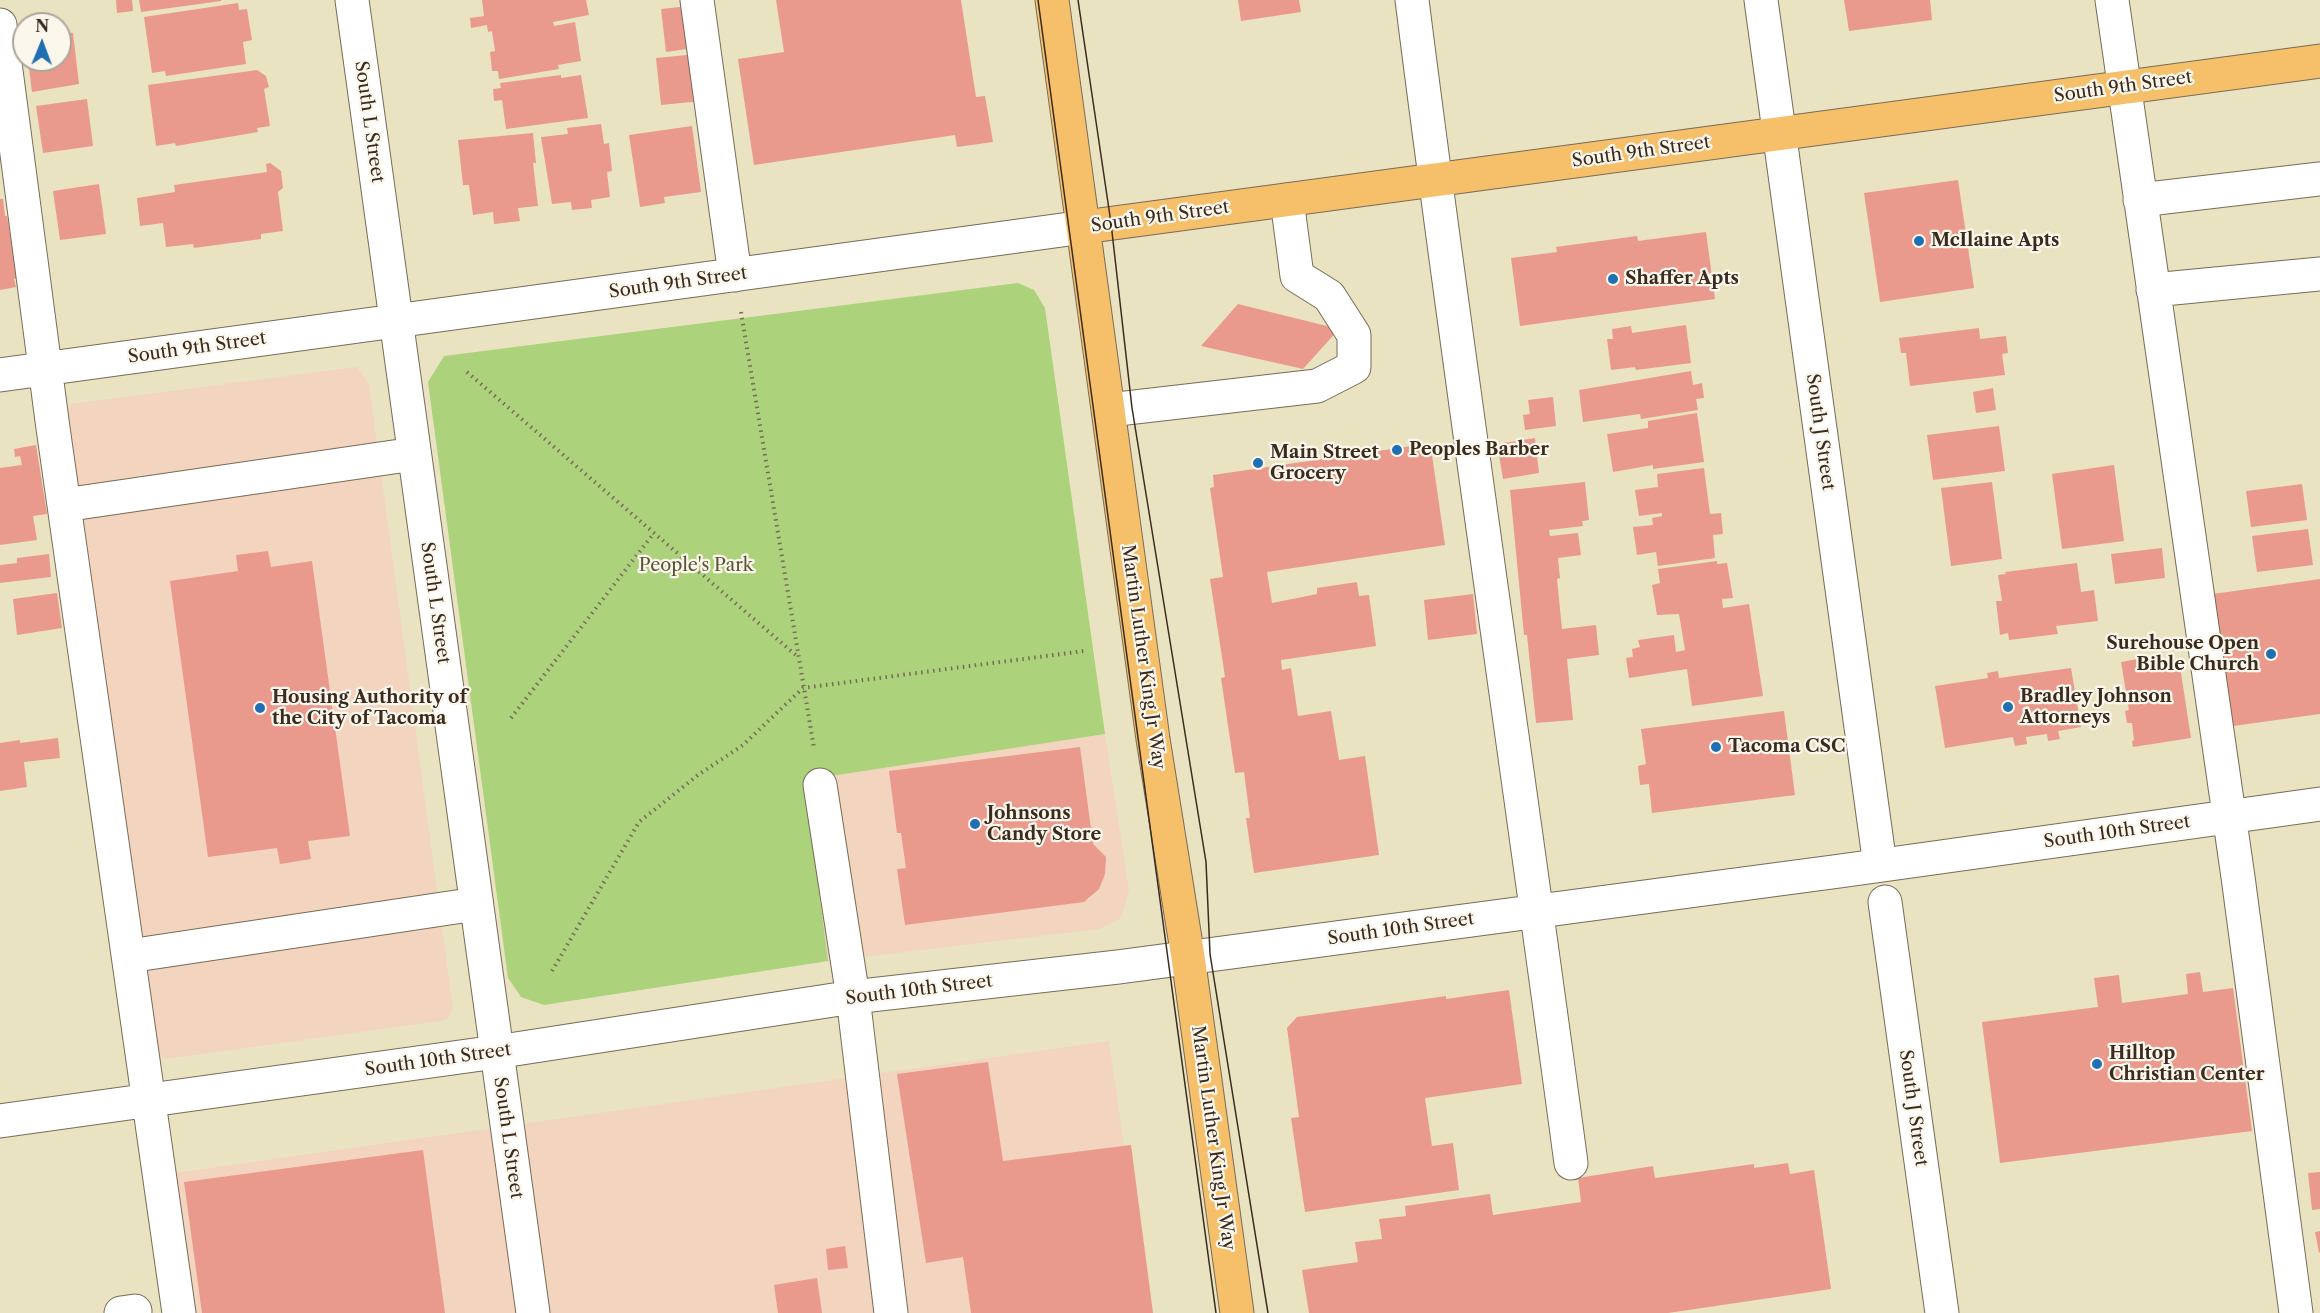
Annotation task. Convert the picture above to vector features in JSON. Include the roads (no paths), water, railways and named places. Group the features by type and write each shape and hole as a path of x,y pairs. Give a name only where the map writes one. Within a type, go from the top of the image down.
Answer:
{"main road":[{"name":"Martin Luther King Jr Way","path":"1052,0 1153,739 1188,957 1237,1313"},
{"name":"South 9th Street","path":"1084,227 2320,61"}],"street":[{"name":"South L Street","path":"352,0 533,1313"},
{"path":"697,0 735,275"},
{"path":"1412,0 1434,180 1538,910 1571,1163"},
{"name":"South J Street","path":"1761,0 1880,865"},
{"path":"2112,0 2230,816 2296,1313"},
{"path":"0,25 45,369 179,1313"},
{"path":"2140,200 2320,179"},
{"path":"1109,410 1317,386 1354,367 1354,335 1329,296 1298,276 1287,200"},
{"name":"South 9th Street","path":"0,375 1084,227"},
{"path":"2153,290 2320,274"},
{"path":"64,505 414,454"},
{"path":"820,784 853,997 891,1313"},
{"name":"South 10th Street","path":"0,1121 496,1052 853,997 1118,967 1840,871 2320,804"},
{"path":"1840,871 1885,902 1914,860"},
{"name":"South J Street","path":"1885,902 1942,1313"},
{"path":"129,956 476,904"}],"tram line":[{"path":"1038,0 1216,1313"},
{"path":"1078,0 1111,223 1132,408 1206,862 1210,954 1268,1313"}],"place":[{"name":"McIlaine Apts","path":"1919,241"},
{"name":"Shaffer Apts","path":"1613,279"},
{"name":"Peoples Barber","path":"1397,450"},
{"name":"Main Street Grocery","path":"1258,463"},
{"name":"Surehouse Open Bible Church","path":"2271,654"},
{"name":"Bradley Johnson Attorneys","path":"2008,707"},
{"name":"Housing Authority of the City of Tacoma","path":"260,708"},
{"name":"Tacoma CSC","path":"1716,747"},
{"name":"Johnsons Candy Store","path":"975,824"},
{"name":"Hilltop Christian Center","path":"2097,1064"}],"park label":[{"name":"People's Park","path":"696,566"}]}
